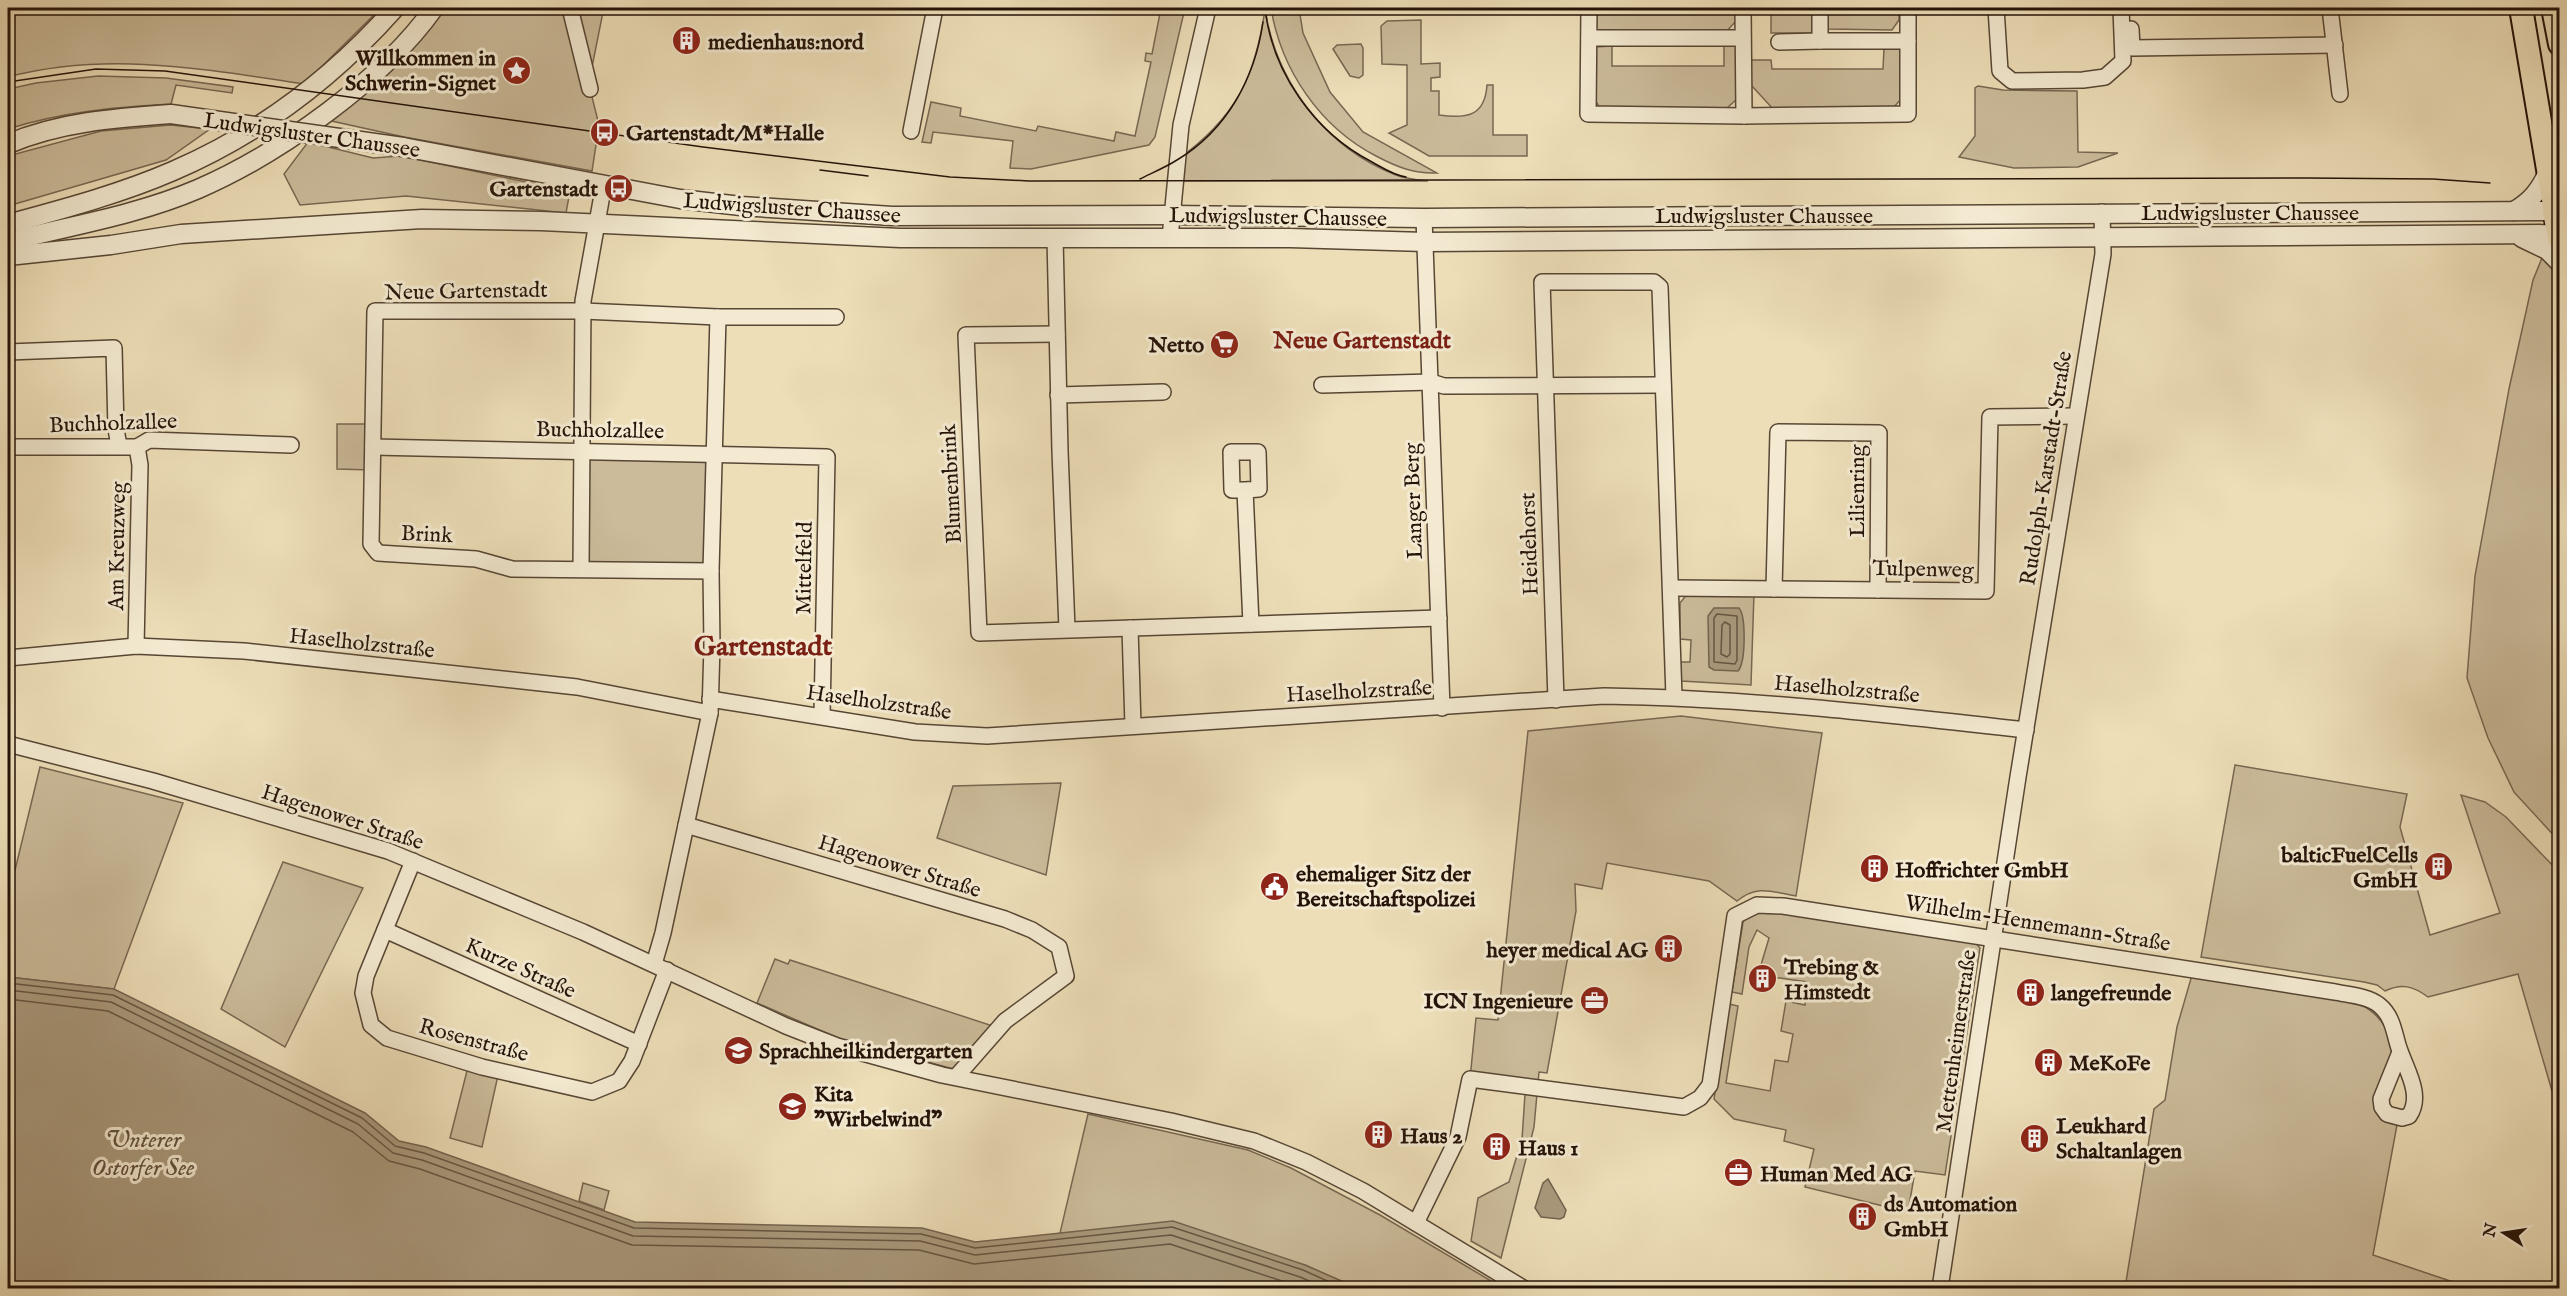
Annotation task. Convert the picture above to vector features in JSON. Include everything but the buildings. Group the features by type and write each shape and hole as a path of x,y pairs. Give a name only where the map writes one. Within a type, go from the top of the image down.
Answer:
{"main road":[{"path":"2521,8 2558,224"},
{"path":"2553,8 2559,44"}],"street":[{"path":"8,224 132,187 172,171 250,132 291,104 343,62 395,8"},
{"path":"8,244 23,238 145,207 196,190 237,170 318,118 358,86 396,52 434,8"},
{"path":"570,8 590,89"},
{"path":"911,131 935,8"},
{"path":"1170,238 1181,124 1208,8"},
{"path":"1589,8 1588,114 1744,116 1908,114 1908,8"},
{"path":"1743,8 1744,116"},
{"path":"1820,8 1820,41"},
{"path":"1996,8 2000,71 2012,81 2105,77 2122,61 2121,8"},
{"path":"2130,8 2132,48 2335,45"},
{"path":"2330,8 2340,94"},
{"path":"1589,38 1743,38"},
{"path":"1779,42 1908,41"},
{"name":"Ludwigsluster Chaussee","path":"8,144 59,127 106,118 171,114 403,147 711,203 892,216 1172,215 1424,218 2514,211 2558,224"},
{"path":"2514,211 2536,195 2548,172"},
{"path":"581,569 583,311 604,184"},
{"name":"Rudolph-Karstadt-Straße","path":"2026,730 2103,254 2102,212"},
{"name":"Langer Berg","path":"1424,218 1442,708"},
{"name":"Ludwigsluster Chaussee","path":"8,256 111,245 181,234 422,219 541,221 900,238 1290,238 1425,242 2514,235 2558,224"},
{"path":"2514,235 2547,250 2559,263"},
{"path":"1055,238 1058,395 1067,630"},
{"name":"Heidehorst","path":"1556,700 1542,282 1654,282 1660,287 1672,588"},
{"name":"Neue Gartenstadt","path":"373,447 375,311 583,311 718,317 836,317"},
{"path":"660,967 663,933 710,706 713,454 718,317"},
{"name":"Blumenbrink","path":"1057,334 966,335 979,633 1130,628"},
{"path":"8,352 114,348 116,429 119,447"},
{"path":"1322,386 1431,382 1444,386 1663,385"},
{"path":"1058,395 1162,392"},
{"name":"Tulpenweg","path":"1672,588 1986,591 1990,417 2076,416"},
{"name":"Lilienring","path":"1774,589 1778,432 1879,433 1878,590"},
{"name":"Buchholzallee","path":"8,447 137,447 148,440 291,445"},
{"name":"Am Kreuzweg","path":"136,646 140,465 137,447"},
{"name":"Buchholzallee","path":"373,447 827,457"},
{"name":"Brink","path":"373,447 371,544 378,553 476,559 512,569 711,571"},
{"name":"Mittelfeld","path":"822,716 827,457"},
{"path":"1245,490 1251,624"},
{"path":"1672,588 1674,697"},
{"path":"1133,726 1130,628 1439,618"},
{"name":"Haselholzstraße","path":"8,658 136,646 244,651 577,687 710,706 822,716 915,732 987,736 1604,696 1674,697 1821,707 2026,730"},
{"name":"Mettenheimerstraße","path":"1940,1288 2026,730"},
{"name":"Hagenower Straße","path":"8,744 153,781 388,851 660,967 786,1026 837,1046 956,1077 1171,1121 1254,1141 1306,1162 1353,1186 1523,1288"},
{"name":"Hagenower Straße","path":"686,825 1005,920 1032,930 1059,947 1066,976 1005,1021 956,1077"},
{"name":"Rosenstraße","path":"413,861 366,976 363,993 371,1025 387,1038 482,1067 592,1092 619,1082 632,1061 639,1044 660,967"},
{"name":"Wilhelm-Hennemann-Straße","path":"1416,1223 1458,1137 1470,1079 1684,1107 1700,1098 1710,1085 1735,916 1756,905 1793,907 1993,937 2354,996 2379,1005 2386,1012 2395,1030 2400,1052"},
{"name":"Kurze Straße","path":"385,930 639,1044"}],"shaded area":[{"path":"8,8 381,8 304,84 192,68 119,64 45,69 8,77"},
{"path":"434,8 601,8 602,17 590,77 590,89 599,125 592,171 404,137 318,118"},
{"path":"1161,8 1185,8 1155,137 1149,145 1031,169 1010,168 1013,141 933,132 931,143 922,142 931,102 961,108 960,116 1036,131 1038,126 1114,141 1116,132 1135,136 1151,62 1145,61 1146,53 1152,54"},
{"path":"1271,8 1299,8 1303,33 1330,92 1363,132 1437,173 1413,171 1391,163 1356,144 1337,129 1306,94 1294,74 1276,31"},
{"path":"1596,8 1737,8 1736,21 1725,33 1596,32"},
{"path":"1771,8 1814,8 1814,33 1771,33"},
{"path":"1828,8 1899,8 1899,20 1892,30 1828,29"},
{"path":"1265,9 1280,62 1308,109 1327,130 1348,148 1371,163 1400,176 1428,181 1175,181 1177,160 1214,129 1239,95 1255,56"},
{"path":"1421,20 1421,64 1440,63 1440,77 1431,78 1431,91 1439,91 1439,115 1458,116 1473,113 1483,103 1487,85 1493,85 1493,135 1527,135 1527,156 1429,156 1389,133 1407,125 1407,65 1382,64 1381,26 1387,21"},
{"path":"1361,44 1363,75 1359,78 1350,76 1333,49 1337,45"},
{"path":"1738,45 1738,98 1727,108 1600,108 1595,100 1595,47 1612,46 1612,66 1724,66 1724,46"},
{"path":"1901,47 1902,98 1893,108 1774,110 1751,85 1751,60 1771,60 1772,69 1883,69 1884,48"},
{"path":"98,76 166,78 233,87 232,93 176,85 171,104 89,111 48,118 8,129 8,89 36,83"},
{"path":"1978,86 2003,90 2077,91 2078,152 2118,153 2078,167 2014,168 1959,157 1975,136 1975,88"},
{"path":"170,125 210,129 166,160 8,206 8,156 101,131"},
{"path":"308,142 373,158 401,156 570,191 566,213 406,196 300,205 284,174"},
{"path":"2544,253 2559,253 2559,841 2514,792 2488,738 2467,678 2475,576 2509,389 2533,280"},
{"path":"337,424 373,424 373,470 337,469"},
{"path":"583,452 713,454 711,571 581,569"},
{"path":"1688,593 1754,593 1751,685 1681,681 1680,662 1690,662 1691,640 1680,639 1680,603"},
{"path":"1681,716 1822,733 1796,896 1759,891 1752,892 1737,901 1709,881 1607,863 1602,889 1575,884 1576,911 1547,1073 1539,1072 1534,1127 1501,1258 1471,1241 1478,1198 1509,1182 1522,1139 1525,1094 1470,1079 1476,1018 1498,1020 1528,731"},
{"path":"2235,765 2407,794 2400,827 2430,935 2500,913 2461,795 2485,802 2506,817 2559,872 2559,1115 2518,974 2428,997 2417,990 2402,986 2385,991 2377,985 2364,982 2201,957"},
{"path":"40,767 183,803 114,989 8,977 8,899"},
{"path":"1061,783 1046,875 937,838 953,786"},
{"path":"283,862 363,888 285,1047 221,1009"},
{"path":"1762,909 1975,942 1980,948 1945,1175 1915,1171 1908,1212 1805,1187 1814,1149 1784,1141 1786,1130 1734,1119 1714,1099 1729,1004 1738,1006 1726,1083 1770,1091 1775,1060 1788,1062 1793,1034 1781,1031 1786,1001 1805,1005 1807,982 1758,975 1769,938 1757,930 1749,947 1742,994 1732,992 1743,922 1749,912"},
{"path":"775,959 788,964 790,960 999,1028 961,1071 838,1038 757,1003"},
{"path":"2192,975 2358,1003 2374,1013 2384,1025 2392,1053 2383,1119 2397,1125 2373,1255 2471,1288 2125,1288 2154,1109 2165,1100 2177,1027"},
{"path":"469,1063 499,1071 482,1147 450,1138"},
{"path":"1088,1114 1248,1150 1291,1168 1380,1215 1503,1288 1357,1288 1305,1265 1060,1233"},
{"path":"583,1183 609,1191 604,1210 579,1201"}],"water":[{"path":"1714,608 1739,608 1741,613 1744,649 1738,671 1714,670 1709,667 1708,616"},
{"name":"Unterer Ostorfer See","path":"8,977 114,989 365,1113 399,1141 426,1147 635,1222 922,1228 975,1242 1173,1221 1305,1265 1357,1288 8,1288"},
{"path":"1548,1179 1566,1210 1564,1217 1560,1219 1541,1217 1535,1208 1543,1183"}],"tram line":[{"path":"1265,8 1269,32 1277,55 1299,98 1332,134 1351,149 1388,171 1406,177"},
{"path":"1140,179 1173,163 1195,148 1224,118 1236,101 1253,63 1263,22"},
{"path":"8,82 96,69 165,71 703,147 950,177 1029,181 2306,178 2433,179 2490,183"},
{"path":"820,170 868,176"}],"place":[{"name":"medienhaus:nord","path":"687,41"},
{"name":"Willkommen in Schwerin-Signet","path":"517,70"},
{"name":"Gartenstadt/M*Halle","path":"605,132"},
{"name":"Gartenstadt","path":"619,188"},
{"name":"Netto","path":"1225,344"},
{"name":"balticFuelCells GmbH","path":"2439,867"},
{"name":"Hoffrichter GmbH","path":"1874,869"},
{"name":"ehemaliger Sitz der Bereitschaftspolizei","path":"1275,886"},
{"name":"heyer medical AG","path":"1669,949"},
{"name":"Trebing & Himstedt","path":"1763,979"},
{"name":"langefreunde","path":"2030,992"},
{"name":"ICN Ingenieure","path":"1594,1000"},
{"name":"Sprachheilkindergarten","path":"738,1050"},
{"name":"MeKoFe","path":"2048,1062"},
{"name":"Kita \"Wirbelwind\"","path":"793,1106"},
{"name":"Haus 2","path":"1379,1135"},
{"name":"Leukhard Schaltanlagen","path":"2035,1138"},
{"name":"Haus 1","path":"1497,1147"},
{"name":"Human Med AG","path":"1739,1173"},
{"name":"ds Automation GmbH","path":"1863,1216"}],"district":[{"name":"Neue Gartenstadt","path":"1362,340"},
{"name":"Gartenstadt","path":"763,645"}]}
